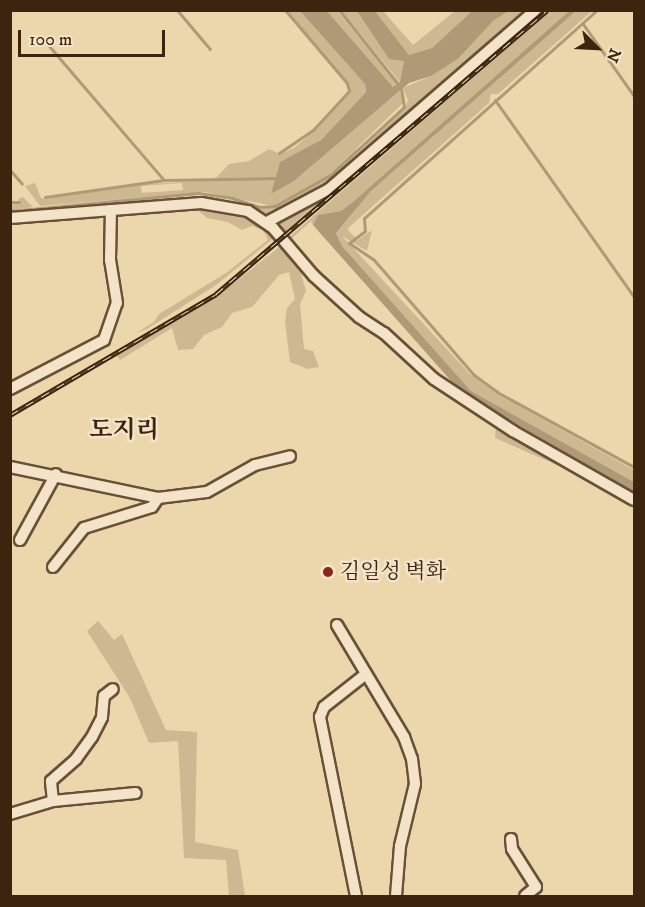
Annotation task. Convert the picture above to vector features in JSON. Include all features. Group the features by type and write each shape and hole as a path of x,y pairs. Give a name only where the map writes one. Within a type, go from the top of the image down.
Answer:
{"street":[{"path":"267,222 328,189 536,10"},
{"path":"10,218 218,204 248,211 267,222 314,276 434,379 513,430 634,500"},
{"path":"10,389 104,340 117,303 110,260 111,210"},
{"path":"10,467 56,474 158,498 207,492 255,465 290,456"},
{"path":"20,540 56,474"},
{"path":"53,567 84,528 152,507 158,498"},
{"path":"337,625 404,737 412,759 415,784 400,846 396,897"},
{"path":"356,897 321,717 324,707 366,674"},
{"path":"53,801 51,781 76,759 92,737 102,717 104,696 113,689"},
{"path":"10,814 53,801 136,794"},
{"path":"511,839 512,849 536,887 525,897"}],"shaded area":[{"path":"287,11 300,11 365,84 366,92 321,140 280,163 271,194 294,181 400,91 404,102 328,176 276,205 205,192 40,206 25,186 35,183 41,198 46,199 143,184 206,181 217,177 229,164 249,161 269,149 280,154 294,148 313,132 350,89","holes":["182,183 183,190 142,193 141,186"]},
{"path":"300,11 327,11 393,87 400,82 404,61 389,59 357,11 375,11 409,55 432,48 472,11 509,11 494,20 458,59 431,76 409,83 294,181 271,194 280,162 321,140 366,92 365,84"},
{"path":"327,11 337,11 397,84 393,87"},
{"path":"341,11 357,11 388,51 404,61 400,82"},
{"path":"375,11 383,11 413,45 455,11 472,11 432,48 409,55"},
{"path":"509,11 529,11 332,181 271,215 221,200 260,209 278,207 330,177 405,108 408,100 403,88 431,76 458,59 494,20"},
{"path":"550,11 569,11 354,201 341,211 319,215 313,225 311,221 289,241 288,238"},
{"path":"569,11 576,11 371,191 336,233 342,246 471,391 634,482 634,492 460,391 313,225 318,215 341,211 354,201"},
{"path":"576,11 592,11 498,94 491,94 489,103 347,229 358,240 372,230 367,251 342,236 470,374 497,394 634,470 634,482 471,391 342,246 336,233 371,191"},
{"path":"466,75 282,234 276,221"},
{"path":"206,196 219,199 43,212 41,208"},
{"path":"23,197 33,207 11,210 11,204 20,203 18,199"},
{"path":"193,206 249,213 275,237 216,285 147,329 136,333 154,322 159,314 226,273 268,240 263,230 252,226 242,230 228,222 207,218"},
{"path":"283,244 297,259 306,291 300,304 304,349 313,351 319,367 308,369 290,362 285,322 287,308 295,299 289,272 279,275 252,307 232,313 222,327 204,335 193,349 178,350 172,328 120,360 117,356 224,291"},
{"path":"478,402 575,455 634,492 634,496"},
{"path":"496,425 585,477 495,438"},
{"path":"98,621 114,640 122,634 166,730 197,732 195,842 238,850 245,896 229,896 226,860 184,858 178,741 149,743 130,698 87,631"}],"waterway":[{"path":"177,10 210,49"},
{"path":"279,153 313,130 349,91 347,83 285,10"},
{"path":"339,10 398,84"},
{"path":"597,10 364,218 365,231 349,243 374,260 474,375 497,392 634,467"},
{"path":"583,24 634,96"},
{"path":"49,46 164,180"},
{"path":"10,211 198,193 232,198 259,207 275,206 330,175 404,107 401,89"},
{"path":"495,100 634,297"},
{"path":"10,170 22,184"},
{"path":"45,197 164,180 274,178"},
{"path":"10,202 19,202"}],"railway":[{"path":"10,415 216,294 547,10"}],"place":[{"name":"김일성 벽화","path":"328,572"}],"district":[{"name":"도지리","path":"124,431"}]}
